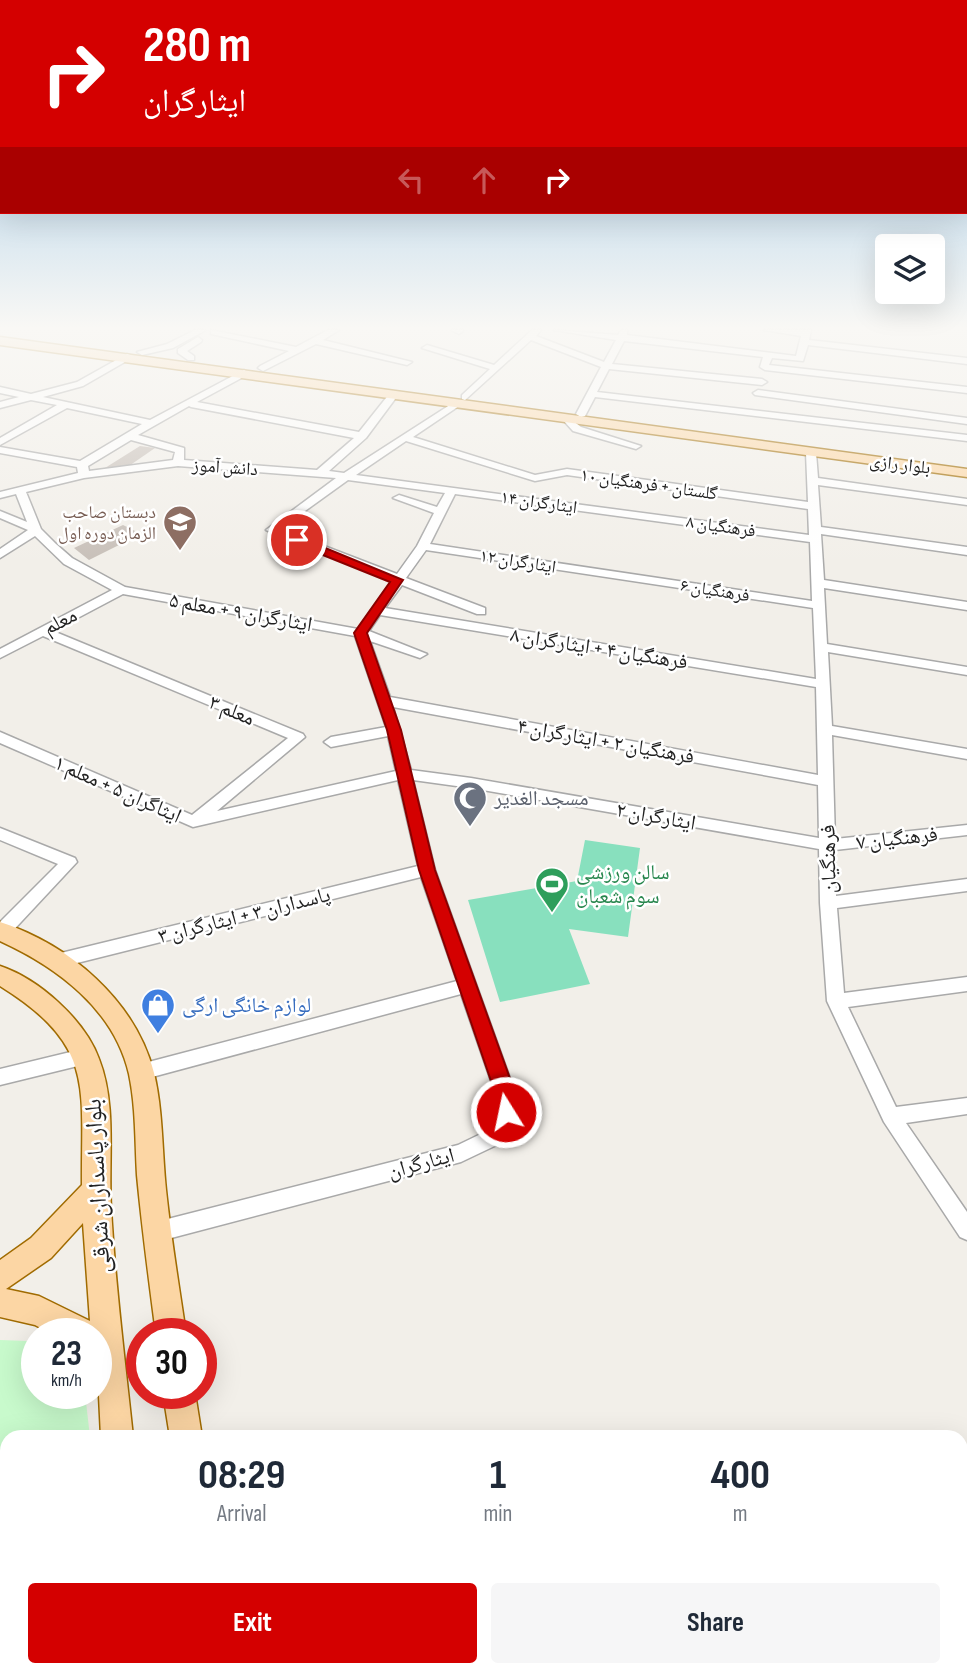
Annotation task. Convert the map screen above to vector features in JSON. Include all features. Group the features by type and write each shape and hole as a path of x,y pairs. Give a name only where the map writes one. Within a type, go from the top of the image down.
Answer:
{"main road":[{"name":"بلوار رازی","path":"512,408 811,453 967,473"},
{"name":"بلوار رازی","path":"575,417 967,465"},
{"path":"1,931 61,960 103,1001 124,1031 141,1072 156,1232 169,1318"},
{"path":"0,975 18,984 46,1009 87,1056"},
{"name":"بلوار پاسداران شرقی","path":"87,1056 94,1094 102,1318"},
{"path":"0,1277 41,1248 96,1189"},
{"path":"0,1302 39,1311 53,1318"},
{"name":"بلوار پاسداران شرقی","path":"112,1406 116,1430"},
{"path":"182,1409 185,1430"}],"street":[{"path":"0,442 59,408"},
{"path":"74,408 151,423"},
{"path":"0,450 83,470 129,436 182,408"},
{"path":"214,408 362,436"},
{"path":"320,473 362,436 383,408"},
{"path":"449,408 345,477 272,530 481,611"},
{"path":"581,408 575,417 577,429 636,446"},
{"path":"717,408 967,439"},
{"path":"750,412 752,408"},
{"path":"887,408 967,421"},
{"path":"129,436 180,450 178,463"},
{"name":"گلستان + فرهنگیان ۱۰","path":"406,438 535,478 567,472 813,506"},
{"name":"فرهنگیان","path":"811,453 825,729 828,903 836,1001 891,1116 967,1230"},
{"name":"دانش آموز","path":"0,495 83,470 178,463 320,473 451,491"},
{"path":"813,481 967,502"},
{"path":"20,490 36,530"},
{"path":"361,633 423,546 451,491"},
{"name":"ایثارگران ۱۴","path":"451,491 627,514"},
{"path":"399,498 441,512"},
{"path":"0,514 36,530"},
{"name":"فرهنگیان ۸","path":"627,514 967,551"},
{"path":"0,554 36,530"},
{"name":"ایثارگران ۹ + معلم ۵","path":"36,530 68,561 121,590 361,633 420,654"},
{"name":"ایثارگران ۱۲","path":"423,546 613,575"},
{"name":"فرهنگیان ۶","path":"613,575 817,606"},
{"path":"816,583 967,606"},
{"name":"معلم","path":"1,653 121,590"},
{"name":"فرهنگیان ۴ + ایثارگران ۸","path":"377,611 821,684"},
{"name":"معلم ۳","path":"42,631 298,737 193,822"},
{"name":"ایثارگران","path":"156,1232 461,1153 496,1136 506,1112 502,1084 427,870 386,701 361,633"},
{"path":"820,647 967,671"},
{"name":"فرهنگیان ۲ + ایثارگران ۴","path":"386,701 826,781"},
{"path":"825,729 967,754"},
{"path":"331,742 394,730"},
{"name":"ایثاگران ۵ + معلم ۱","path":"0,737 193,822 403,774"},
{"name":"ایثارگران ۲","path":"403,774 485,785 827,845"},
{"name":"فرهنگیان ۷","path":"827,845 967,830"},
{"path":"0,834 69,862 1,931"},
{"name":"پاسداران ۳ + ایثارگران ۳","path":"61,960 427,870"},
{"path":"828,903 967,885"},
{"path":"836,1001 967,984"},
{"path":"141,1072 468,985"},
{"path":"0,1077 87,1056"},
{"path":"891,1116 967,1106"}],"green space":[{"name":"سالن ورزشی سوم شعبان","path":"585,840 640,848 628,937 569,929 590,984 500,1002 468,900 577,881"},
{"path":"0,1340 21,1341 21,1409 87,1409 89,1430 0,1430"}],"building":[{"path":"140,446 155,448 126,468 97,473"},
{"path":"123,525 141,534 89,560 74,548"}],"place":[{"name":"دبستان صاحب الزمان دوره اول","path":"180,552"},
{"name":"مسجد الغدیر","path":"470,828"},
{"name":"سالن ورزشی سوم شعبان","path":"552,914"},
{"name":"لوازم خانگی ارگی","path":"158,1035"}],"route":[{"path":"297,540 397,580 361,633 386,701 427,870 502,1084 506,1112"}]}
